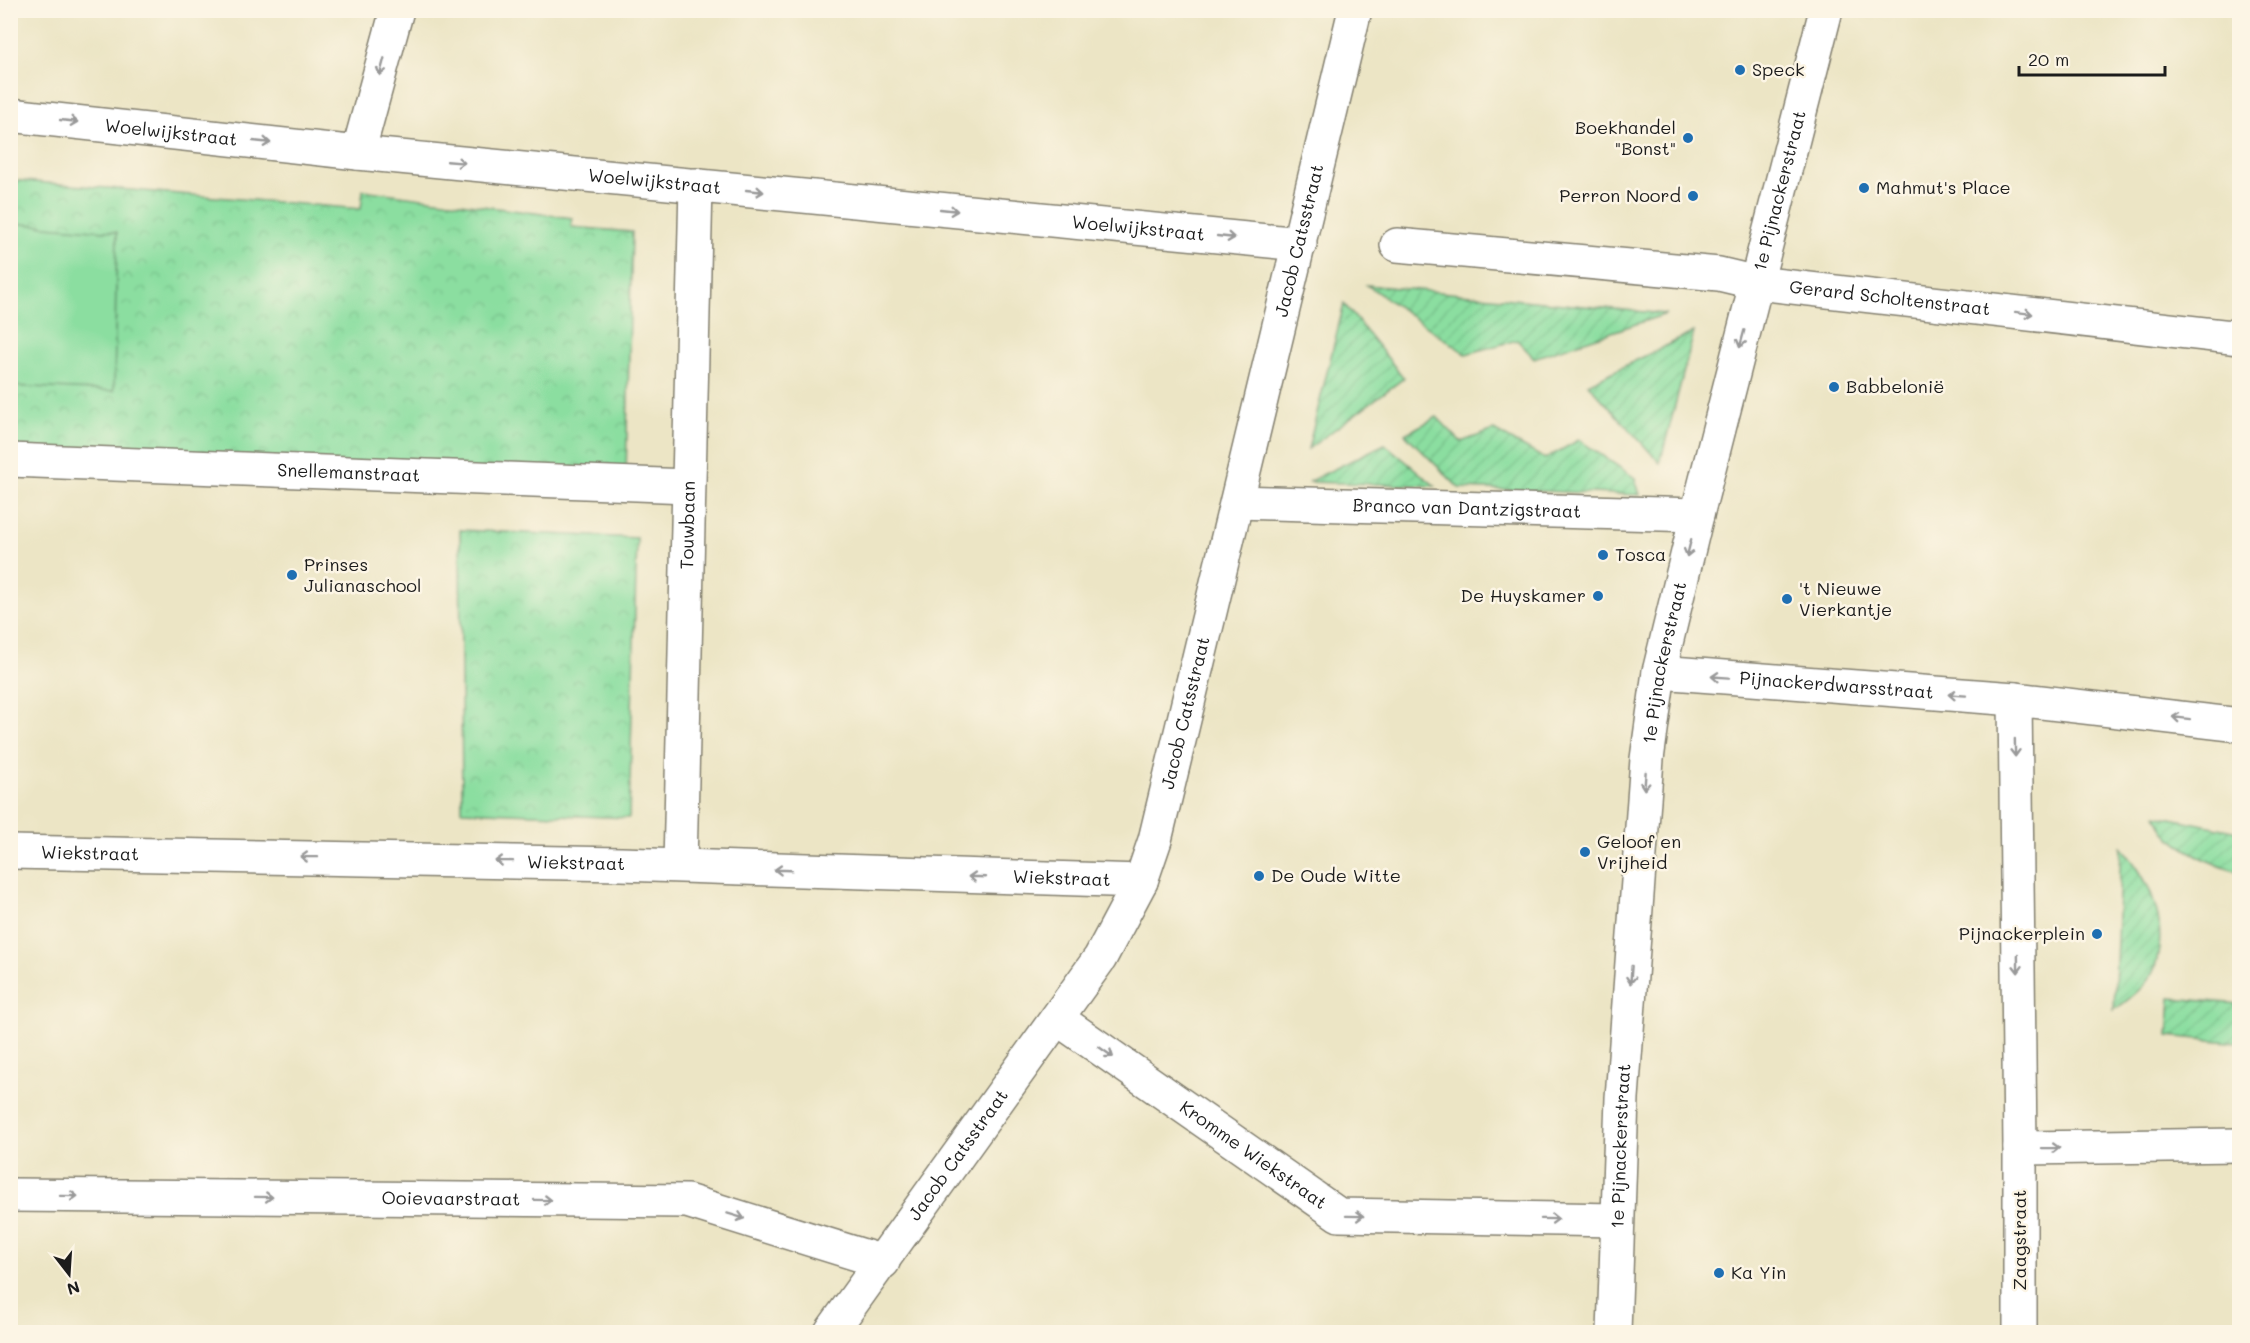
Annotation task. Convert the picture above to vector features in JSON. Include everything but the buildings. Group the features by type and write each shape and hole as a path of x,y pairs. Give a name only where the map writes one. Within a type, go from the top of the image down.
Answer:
{"street":[{"path":"358,153 397,10"},
{"name":"Jacob Catsstraat","path":"831,1332 1100,958 1141,881 1155,840 1355,10"},
{"name":"1e Pijnackerstraat","path":"1614,1332 1622,1098 1644,794 1659,672 1696,515 1826,10"},
{"name":"Woelwijkstraat","path":"10,115 358,153 1300,244"},
{"name":"Touwbaan","path":"680,865 696,185"},
{"name":"Gerard Scholtenstraat","path":"1397,245 1719,274 1757,282 2240,338"},
{"name":"Snellemanstraat","path":"10,460 688,486"},
{"name":"Branco van Dantzigstraat","path":"1237,502 1696,515"},
{"name":"Pijnackerdwarsstraat","path":"1659,672 2015,699"},
{"path":"2240,725 2015,699 2020,1148 2240,1145"},
{"name":"Wiekstraat","path":"10,852 680,865 1141,881"},
{"name":"Kromme Wiekstraat","path":"1058,1019 1339,1215 1617,1220"},
{"name":"Zaagstraat","path":"2020,1148 2020,1332"},
{"name":"Ooievaarstraat","path":"10,1195 687,1201 883,1262"}],"green space":[{"path":"11,180 361,209 363,190 572,218 571,227 632,232 626,475 11,453"},
{"path":"11,223 117,232 114,391 11,386"},
{"path":"1367,285 1666,314 1534,358 1517,340 1466,354"},
{"path":"1344,304 1404,378 1308,449"},
{"path":"1694,332 1660,463 1588,384"},
{"path":"1437,417 1461,442 1494,430 1545,459 1579,440 1635,478 1640,495 1459,488 1405,434"},
{"path":"1385,444 1435,486 1308,482"},
{"path":"460,530 637,538 629,818 462,811"},
{"path":"2156,815 2239,832 2239,872 2210,862 2180,845 2165,832"},
{"path":"2121,847 2141,873 2148,887 2154,902 2160,934 2159,950 2152,973 2138,991 2114,1010"},
{"path":"2171,998 2239,1004 2239,1043 2168,1036"}],"place":[{"name":"Speck","path":"1740,70"},
{"name":"Boekhandel \"Bonst\"","path":"1688,138"},
{"name":"Mahmut's Place","path":"1864,188"},
{"name":"Perron Noord","path":"1693,196"},
{"name":"Babbelonië","path":"1834,387"},
{"name":"Tosca","path":"1603,555"},
{"name":"Prinses Julianaschool","path":"292,575"},
{"name":"De Huyskamer","path":"1598,596"},
{"name":"'t Nieuwe Vierkantje","path":"1787,599"},
{"name":"Geloof en Vrijheid","path":"1585,852"},
{"name":"De Oude Witte","path":"1259,876"},
{"name":"Pijnackerplein","path":"2097,934"},
{"name":"Ka Yin","path":"1719,1273"}]}
